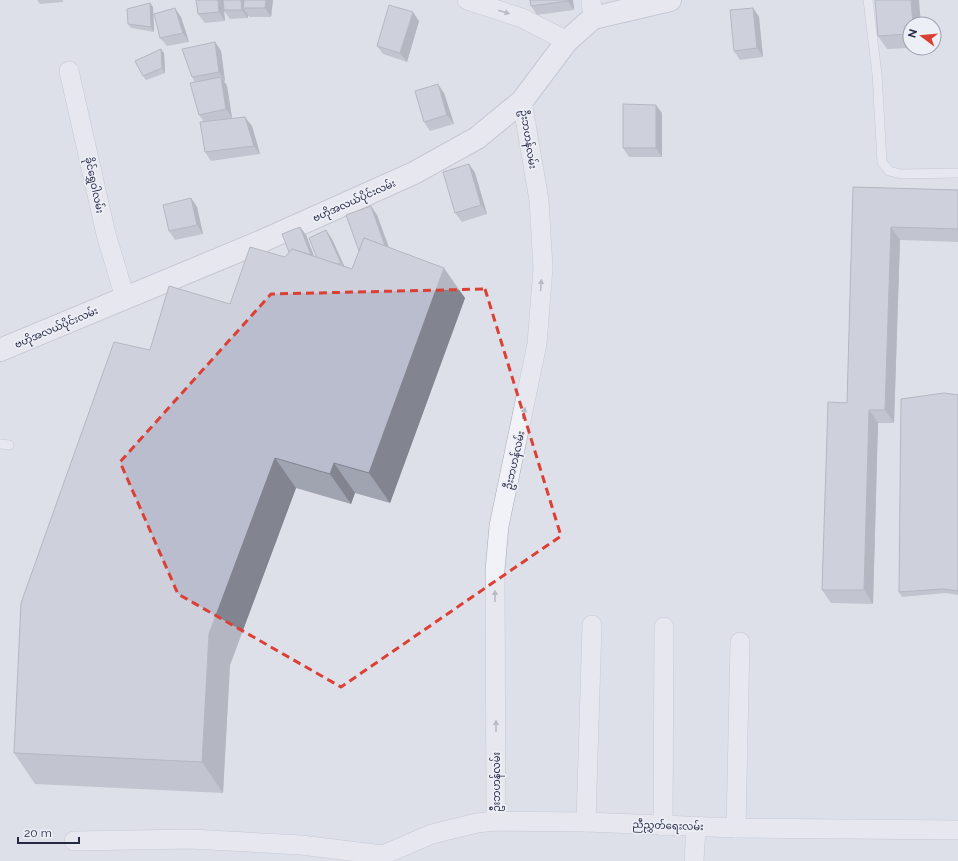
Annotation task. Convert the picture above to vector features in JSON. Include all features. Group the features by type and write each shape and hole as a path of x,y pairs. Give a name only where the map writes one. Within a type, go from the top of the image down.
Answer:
{"street":[{"path":"467,0 522,18 566,42"},
{"name":"ဗဟိုအလယ်ပိုင်းလမ်း","path":"0,350 125,298 261,245 414,174 477,138 522,100 592,9 670,0"},
{"name":"ခိုင်ရွှေဝါလမ်း","path":"69,72 106,234 125,298"},
{"name":"ဦးဘဟန်လမ်း","path":"496,821 495,570 499,526 537,344 543,268 539,200 522,100"},
{"path":"586,822 592,625"},
{"path":"663,826 664,627"},
{"path":"736,828 740,642"},
{"name":"ညီညွှတ်ရေးလမ်း","path":"382,858 432,834 477,822 496,821 586,822 736,828 958,830"},
{"path":"694,861 696,826"},
{"path":"74,841 198,839 301,845 382,858"}],"lane":[{"path":"868,0 877,74 882,162 888,171 901,174 958,173"}],"highlighted area":[{"path":"485,289 561,536 341,687 178,594 120,462 271,294"}],"building":[{"path":"196,0 218,0 219,12 198,14"},
{"path":"223,0 241,0 242,10 224,10"},
{"path":"244,0 266,0 265,8 243,8"},
{"path":"530,0 568,0 568,1 531,6"},
{"path":"875,0 911,0 912,16 902,16 902,34 878,36"},
{"path":"150,3 151,27 128,24 127,9"},
{"path":"389,5 413,12 400,53 377,46"},
{"path":"175,8 183,33 160,38 154,14"},
{"path":"753,8 757,48 734,51 730,10"},
{"path":"215,42 219,72 192,77 182,49"},
{"path":"161,49 162,68 143,76 135,61"},
{"path":"221,77 226,109 199,115 190,83"},
{"path":"438,84 447,115 424,122 415,91"},
{"path":"623,104 656,105 656,148 623,148"},
{"path":"245,117 254,146 205,152 200,122"},
{"path":"469,164 481,205 455,213 443,172"},
{"path":"853,187 958,190 958,229 891,227 885,410 869,410 864,590 822,590 828,402 847,403"},
{"path":"191,198 197,225 169,231 163,205"},
{"path":"371,206 385,246 364,238 359,251 346,215"},
{"path":"300,227 311,255 292,249 289,252 282,234"},
{"path":"326,230 341,263 338,264 317,258 309,238"},
{"path":"364,238 444,268 369,473 334,463 330,474 275,458 209,634 202,762 14,753 21,603 114,342 150,350 169,286 230,304 250,247 285,257 292,249 352,269"},
{"path":"944,393 958,395 958,591 943,589 899,592 901,399"}]}
